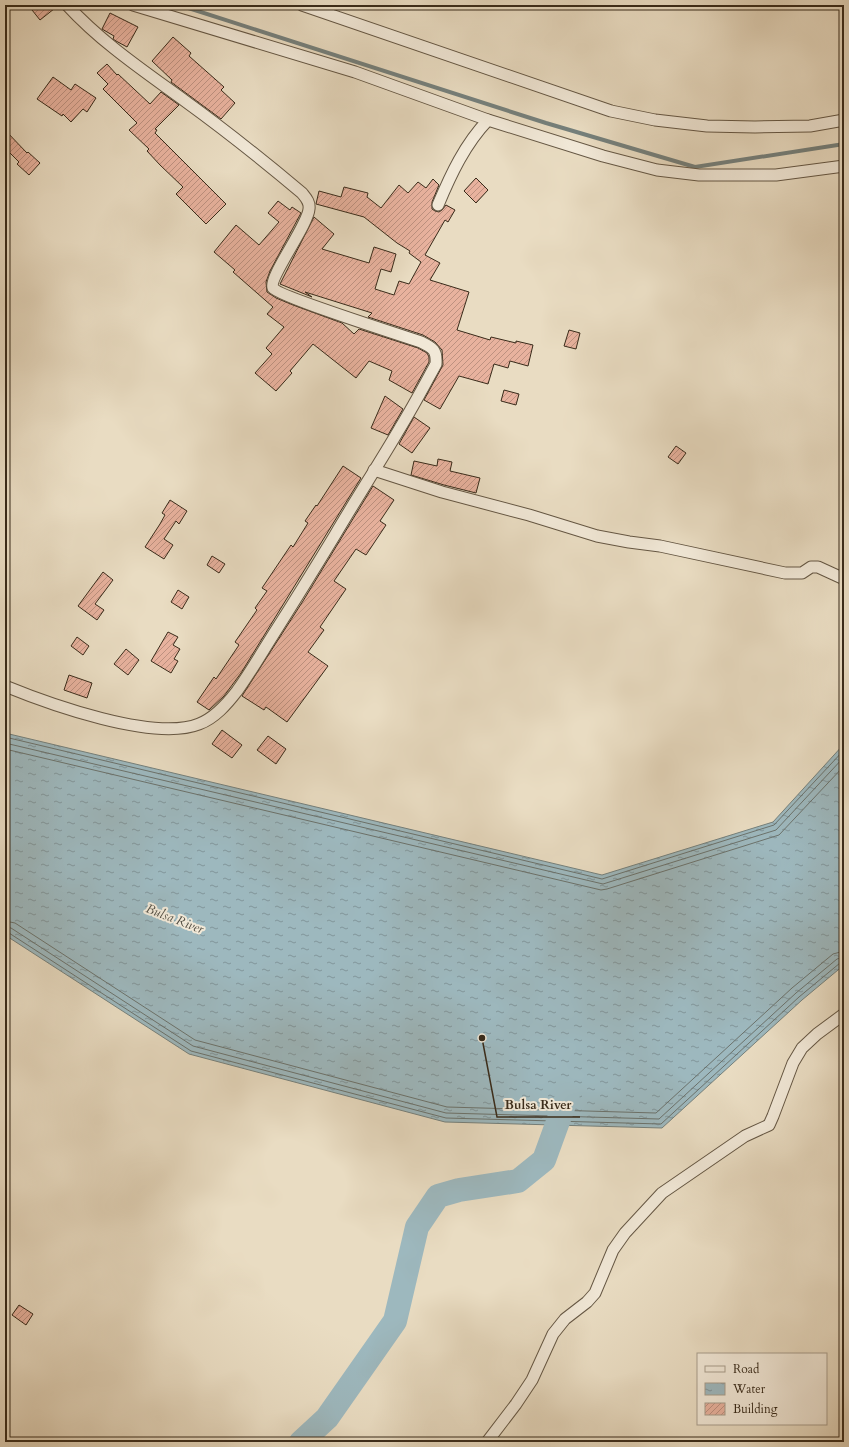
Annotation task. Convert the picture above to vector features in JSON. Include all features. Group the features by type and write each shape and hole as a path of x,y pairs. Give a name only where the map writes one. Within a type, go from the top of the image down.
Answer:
{"street":[{"path":"5,686 33,697 96,717 135,725 173,729 198,725 212,718 236,692 250,673 310,577 400,429 436,364 437,356 433,348 421,342 302,301 273,288 272,284 274,277 292,246 309,209 309,202 307,199 302,193 256,155 130,61 98,35 67,5"},
{"path":"133,5 355,72 488,120 603,156 657,170 699,174 776,175 844,166"},
{"path":"302,5 612,111 655,120 707,126 810,126 844,120"},
{"path":"438,205 465,149 476,132 488,120"},
{"path":"374,470 442,492 529,515 597,536 660,546 785,573 802,573 811,567 818,567 842,578"},
{"path":"487,1442 532,1380 553,1334 565,1319 587,1302 595,1293 614,1250 625,1233 662,1193 745,1136 769,1125 793,1063 802,1048 817,1034 844,1014"}],"water":[{"path":"5,733 602,875 773,822 844,744 844,965 802,1000 662,1128 445,1122 189,1054 5,935"}],"building":[{"path":"28,5 59,5 40,20"},
{"path":"110,13 138,27 127,47 113,39 114,36 102,29"},
{"path":"173,37 191,53 189,56 224,87 221,90 235,103 221,119 171,82 172,80 152,61"},
{"path":"107,64 117,75 118,74 150,104 161,92 179,105 155,129 157,130 155,133 226,204 206,224 176,194 183,187 160,165 147,151 149,149 129,130 137,123 103,89 108,84 97,73"},
{"path":"53,77 71,90 75,84 96,98 87,112 83,109 71,122 63,114 62,116 37,99"},
{"path":"5,130 27,153 28,152 40,163 29,175 17,164 19,162 5,148"},
{"path":"476,178 488,190 476,203 464,191"},
{"path":"433,179 439,185 432,202 432,209 439,212 446,205 455,210 448,222 445,220 425,255 440,263 430,280 469,292 457,330 490,340 491,337 516,343 516,341 533,345 528,366 510,361 508,368 494,364 488,384 459,376 440,409 424,400 443,365 442,350 435,342 423,335 368,317 372,313 305,292 312,297 280,284 314,217 334,234 322,249 369,263 374,247 396,254 391,272 381,269 375,289 394,295 399,281 409,284 421,262 409,253 410,251 397,243 364,217 316,204 319,191 341,197 344,187 368,193 367,197 381,208 399,185 408,193 418,182 426,188"},
{"path":"278,201 290,210 292,207 301,213 270,271 266,282 267,292 276,298 342,323 354,334 359,329 418,348 427,353 429,362 412,393 389,380 392,371 369,361 356,378 313,344 290,371 292,373 276,391 255,373 272,354 266,348 284,327 267,314 273,307 233,272 235,270 214,252 236,225 259,245 279,222 268,213"},
{"path":"569,330 580,333 576,349 564,346"},
{"path":"504,390 519,394 516,405 501,401"},
{"path":"385,396 403,409 388,435 371,428"},
{"path":"414,417 430,428 412,453 399,444"},
{"path":"676,446 686,453 678,464 668,457"},
{"path":"438,459 452,462 450,471 480,478 476,493 411,475 414,461 437,466"},
{"path":"343,466 361,478 241,673 224,696 209,710 197,702 214,677 216,679 239,645 235,642 257,610 255,608 267,591 262,588 291,545 293,547 308,523 305,521 316,505 317,506"},
{"path":"373,486 394,500 380,521 386,525 366,555 356,549 334,581 346,589 320,627 324,630 308,652 328,666 287,722 266,707 264,710 242,696 303,601"},
{"path":"170,500 187,511 179,524 176,521 164,539 173,545 164,559 145,547 165,515 162,513"},
{"path":"212,556 225,564 219,573 207,565"},
{"path":"103,572 113,580 95,604 104,610 97,620 78,606"},
{"path":"178,590 189,597 182,609 171,602"},
{"path":"168,632 178,637 173,645 180,649 174,659 178,661 171,673 151,661"},
{"path":"77,637 89,646 83,655 71,646"},
{"path":"126,649 139,660 128,675 114,664"},
{"path":"69,675 92,683 87,698 64,690"},
{"path":"222,730 242,745 232,758 212,744"},
{"path":"268,736 286,749 276,764 257,750"},
{"path":"19,1305 33,1314 26,1325 12,1315"}],"waterway":[{"path":"179,5 546,123 695,167 844,144"},
{"path":"301,1442 327,1418 395,1321 417,1227 438,1196 459,1190 518,1181 544,1160 568,1094"}],"place":[{"name":"Bulsa River","path":"482,1038"}]}
